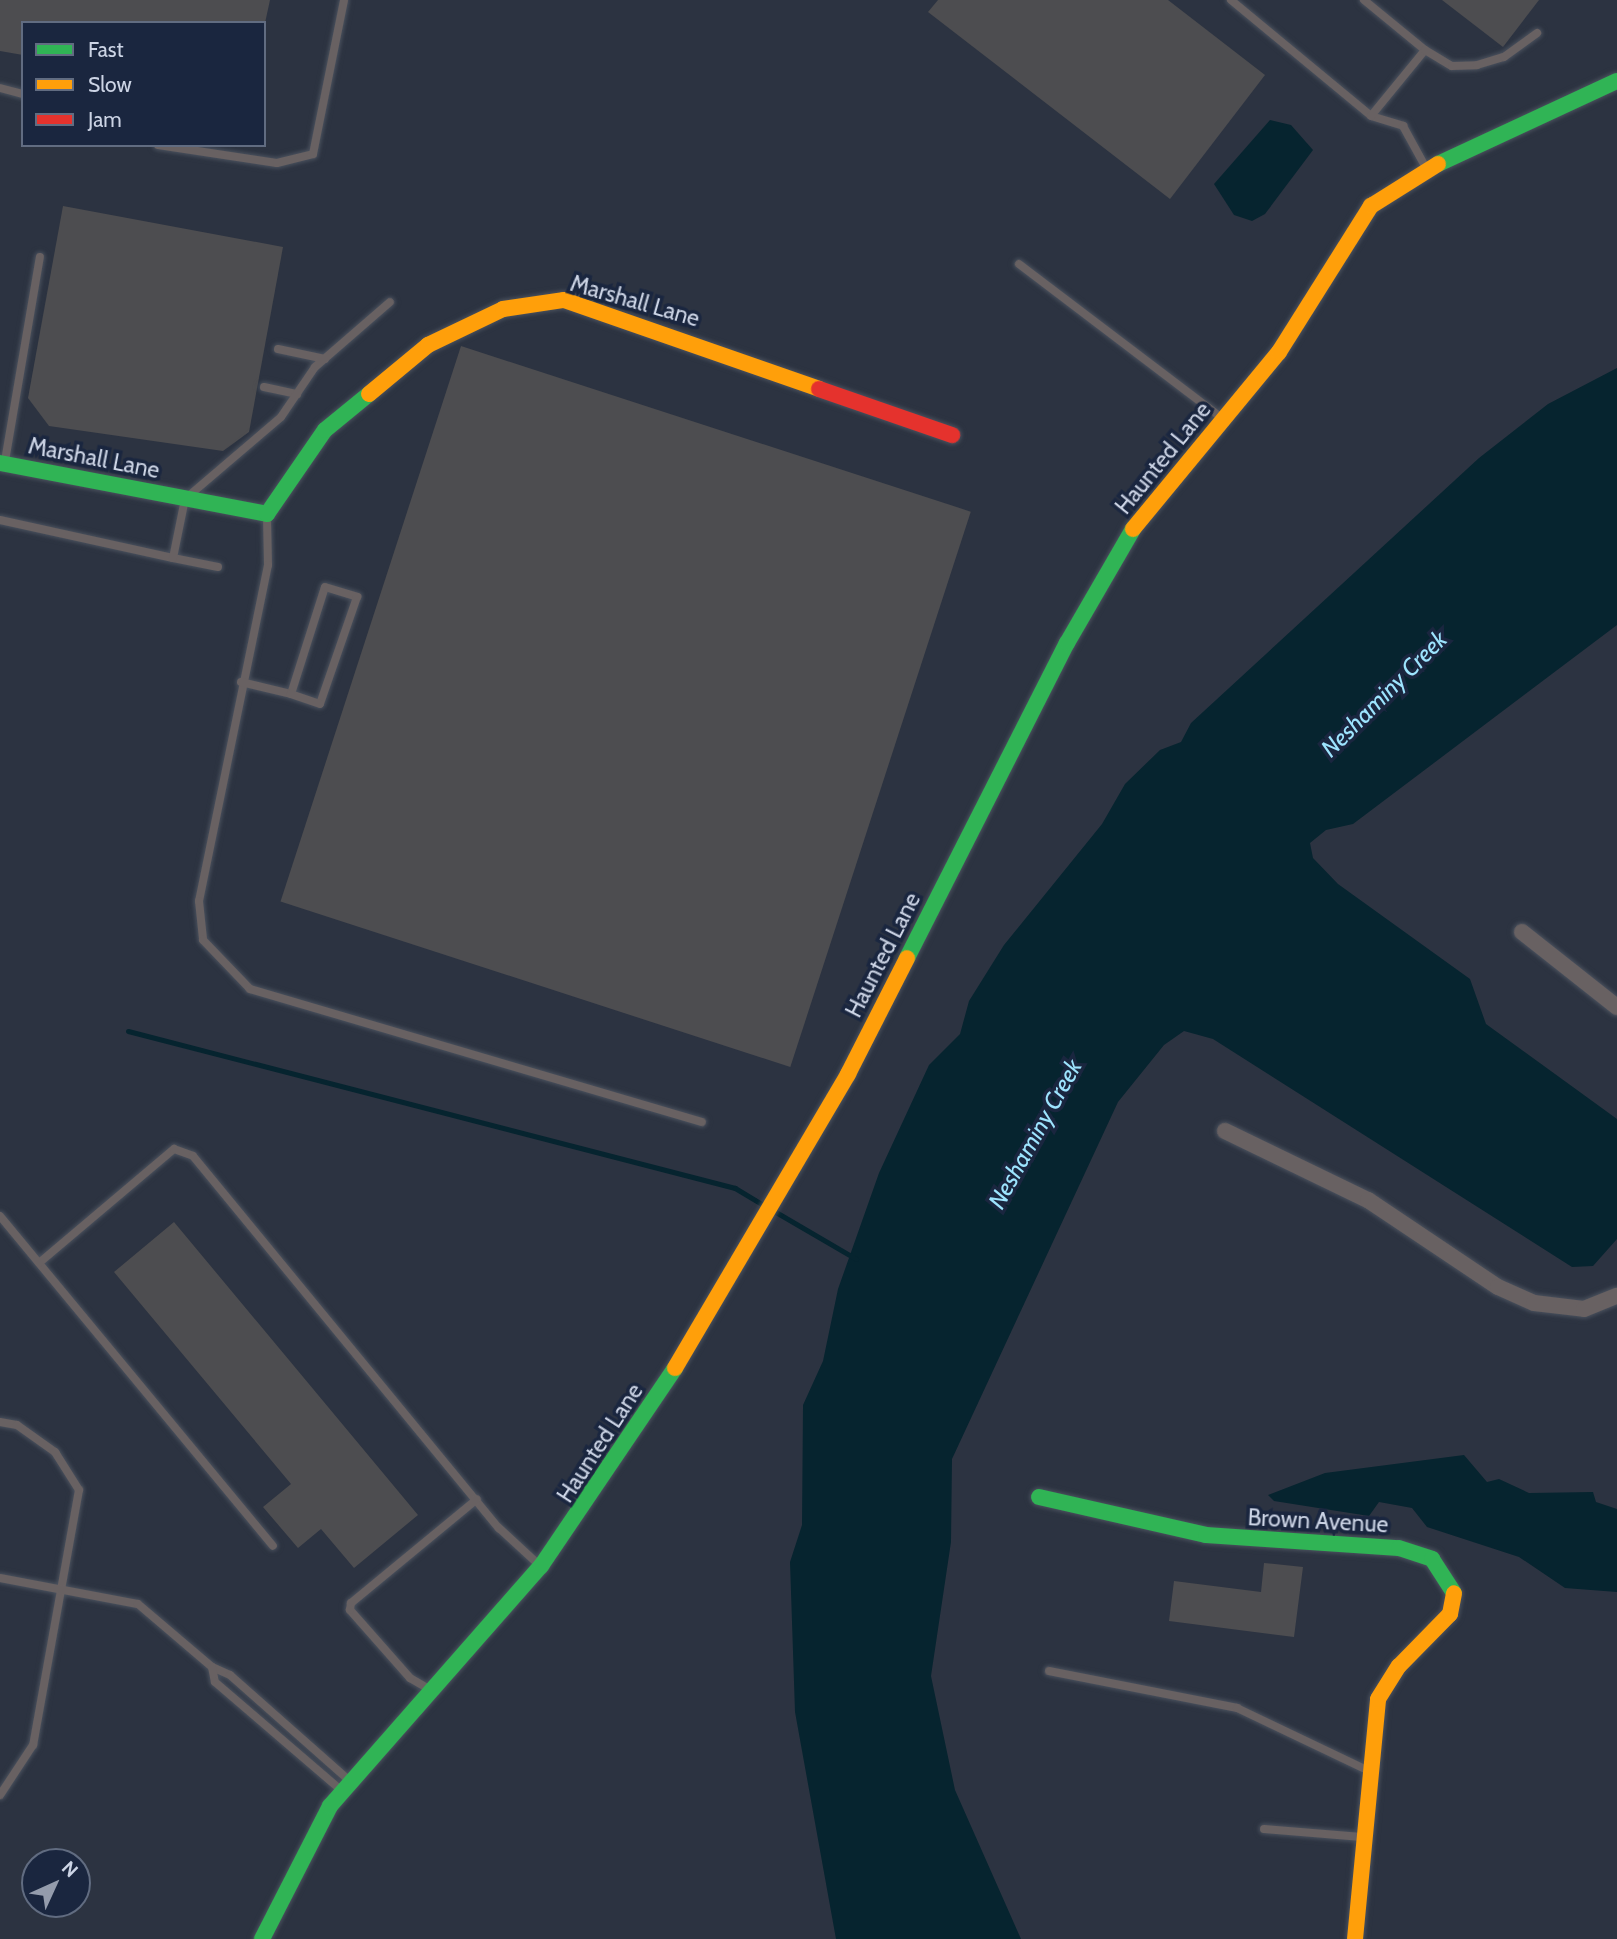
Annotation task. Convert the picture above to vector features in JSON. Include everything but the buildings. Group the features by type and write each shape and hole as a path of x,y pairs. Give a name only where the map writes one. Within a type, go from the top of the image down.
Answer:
{"street":[{"name":"Haunted Lane","path":"262,1939 298,1861 346,1786 429,1689 541,1566 641,1426 848,1074 1114,558 1279,352 1371,206 1427,169 1617,81"},
{"name":"Marshall Lane","path":"2,464 267,514 325,430 418,352 503,309 564,300 952,435"},
{"path":"1522,932 1617,1007"},
{"path":"1226,1130 1368,1200 1498,1287 1534,1303 1584,1309 1617,1296"},
{"name":"Brown Avenue","path":"1039,1497 1206,1535 1375,1545 1432,1559 1450,1583 1453,1606 1387,1681 1367,1770 1355,1939"}],"lane":[{"path":"171,147 277,163 313,153 344,0"},
{"path":"1231,0 1371,116 1403,126 1427,169"},
{"path":"1364,0 1425,50 1452,66 1477,65 1504,57 1536,33"},
{"path":"1371,116 1425,50"},
{"path":"0,88 21,93"},
{"path":"2,464 40,257"},
{"path":"1019,264 1223,419"},
{"path":"173,558 185,499 246,451 298,394 325,359 390,302"},
{"path":"278,349 325,359"},
{"path":"264,387 298,394"},
{"path":"267,514 268,565 241,682 198,923 203,940 237,980 702,1122"},
{"path":"0,520 218,567"},
{"path":"241,682 320,704 357,597 325,587 291,694"},
{"path":"39,1263 174,1149 193,1156 477,1499 541,1566"},
{"path":"0,1216 272,1546"},
{"path":"0,1422 17,1425 55,1452 79,1490 65,1589 33,1745 0,1795"},
{"path":"429,1689 410,1678 350,1610 351,1603 477,1499"},
{"path":"0,1578 138,1604 212,1667 230,1675 346,1786"},
{"path":"212,1667 215,1682 346,1786"},
{"path":"1049,1671 1237,1708 1367,1770"},
{"path":"1264,1829 1362,1837"}],"water":[{"path":"1270,120 1291,125 1313,150 1265,214 1252,221 1234,215 1214,184"},
{"name":"Neshaminy Creek","path":"1617,368 1617,625 1353,824 1326,830 1310,843 1313,858 1338,884 1470,979 1486,1024 1617,1119 1617,1239 1593,1266 1572,1267 1213,1039 1184,1031 1164,1045 1118,1102 952,1459 951,1542 931,1676 955,1790 1021,1939 836,1939 795,1712 790,1562 802,1525 803,1405 823,1361 838,1289 879,1173 929,1065 960,1034 969,1001 1004,945 1102,824 1125,784 1160,750 1181,742 1191,723 1479,458 1548,404"},
{"path":"1464,1455 1487,1482 1499,1479 1529,1493 1593,1492 1596,1502 1617,1509 1617,1592 1565,1588 1519,1557 1427,1527 1412,1508 1379,1502 1369,1516 1274,1501 1268,1495 1325,1473"}],"waterway":[{"path":"128,1031 735,1188 765,1206"},
{"path":"774,1211 856,1259"}],"traffic: fast":[{"path":"1438,164 1617,81"},
{"path":"0,463 267,514 325,430 369,394"},
{"path":"907,958 1067,643 1133,529"},
{"path":"262,1939 330,1806 541,1566 675,1368"},
{"path":"1039,1497 1206,1535 1399,1548 1432,1559 1454,1593"}],"traffic: slow":[{"path":"1133,529 1279,352 1371,206 1438,164"},
{"path":"369,394 428,345 503,309 564,300 819,389"},
{"path":"675,1368 848,1074 907,958"},
{"path":"1355,1939 1378,1699 1399,1666 1450,1614 1454,1593"}],"traffic: jam":[{"path":"819,389 952,435"}]}
